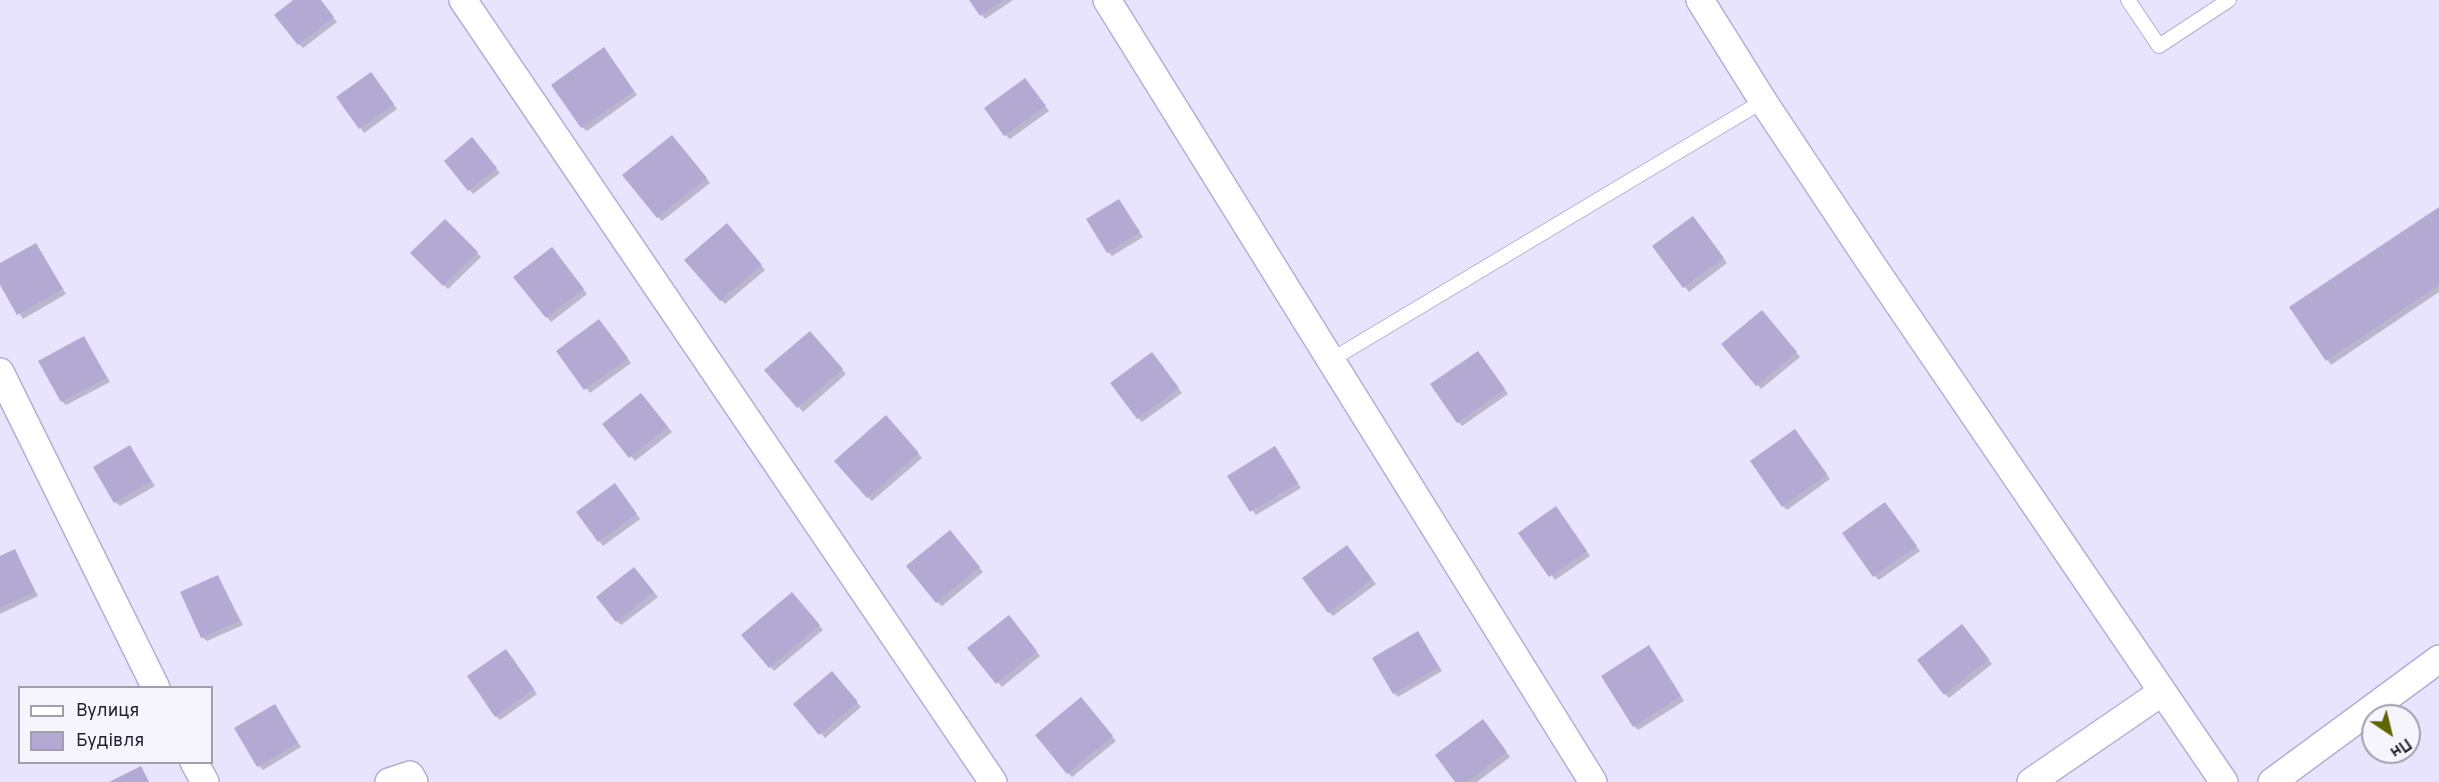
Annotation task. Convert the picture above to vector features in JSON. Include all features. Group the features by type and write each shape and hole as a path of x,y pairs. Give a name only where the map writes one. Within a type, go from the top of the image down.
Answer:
{"street":[{"path":"463,0 993,782"},
{"path":"1107,0 1593,782"},
{"path":"1700,0 1763,101 2224,782"},
{"path":"0,372 156,686"},
{"path":"2272,782 2439,659"},
{"path":"2031,782 2162,692"},
{"path":"195,764 205,782"},
{"path":"388,782 410,775 414,782"}],"lane":[{"path":"2128,0 2159,45 2229,0"},
{"path":"1331,360 1763,101"}],"building":[{"path":"293,0 321,0 334,17 298,45 274,15"},
{"path":"969,0 1003,0 980,16"},
{"path":"604,47 634,91 581,128 551,85"},
{"path":"371,72 394,104 359,129 336,97"},
{"path":"1025,78 1046,106 1004,136 984,108"},
{"path":"672,135 707,178 657,218 622,175"},
{"path":"472,137 497,168 468,191 444,161"},
{"path":"1119,199 1140,232 1107,253 1086,219"},
{"path":"2439,207 2439,285 2326,361 2289,307"},
{"path":"1693,216 1724,258 1683,288 1652,246"},
{"path":"445,219 478,252 443,286 410,253"},
{"path":"727,223 762,265 720,301 684,260"},
{"path":"36,243 63,289 17,315 0,285 0,263"},
{"path":"552,247 584,289 546,318 513,277"},
{"path":"1762,310 1797,352 1756,386 1721,344"},
{"path":"599,319 628,358 584,390 556,351"},
{"path":"810,331 843,369 797,408 764,370"},
{"path":"84,336 107,378 61,402 38,361"},
{"path":"1478,351 1505,389 1457,423 1430,384"},
{"path":"1152,352 1179,388 1137,419 1110,383"},
{"path":"641,393 668,427 629,458 602,424"},
{"path":"886,415 919,453 867,498 834,461"},
{"path":"1795,429 1827,474 1782,507 1750,461"},
{"path":"130,445 151,481 114,503 93,467"},
{"path":"1275,446 1298,483 1250,512 1227,476"},
{"path":"615,483 637,514 598,542 576,512"},
{"path":"1885,502 1917,546 1873,577 1842,533"},
{"path":"1556,506 1587,551 1549,577 1518,533"},
{"path":"950,530 980,567 936,603 906,566"},
{"path":"1347,545 1372,579 1328,613 1302,578"},
{"path":"15,549 35,592 0,608 0,556"},
{"path":"634,567 654,592 616,622 596,597"},
{"path":"218,575 239,621 201,638 180,592"},
{"path":"792,592 820,625 769,668 741,635"},
{"path":"1009,615 1037,651 996,684 967,648"},
{"path":"1962,624 1989,659 1944,695 1917,660"},
{"path":"1418,631 1439,667 1393,694 1372,658"},
{"path":"1649,645 1681,696 1633,727 1601,676"},
{"path":"506,649 534,689 495,717 467,676"},
{"path":"832,671 858,702 819,735 793,704"},
{"path":"1081,697 1113,736 1067,774 1035,735"},
{"path":"275,704 298,743 257,767 234,728"},
{"path":"1483,719 1507,752 1467,782 1455,782 1435,755"},
{"path":"141,766 149,782 109,782"}]}
